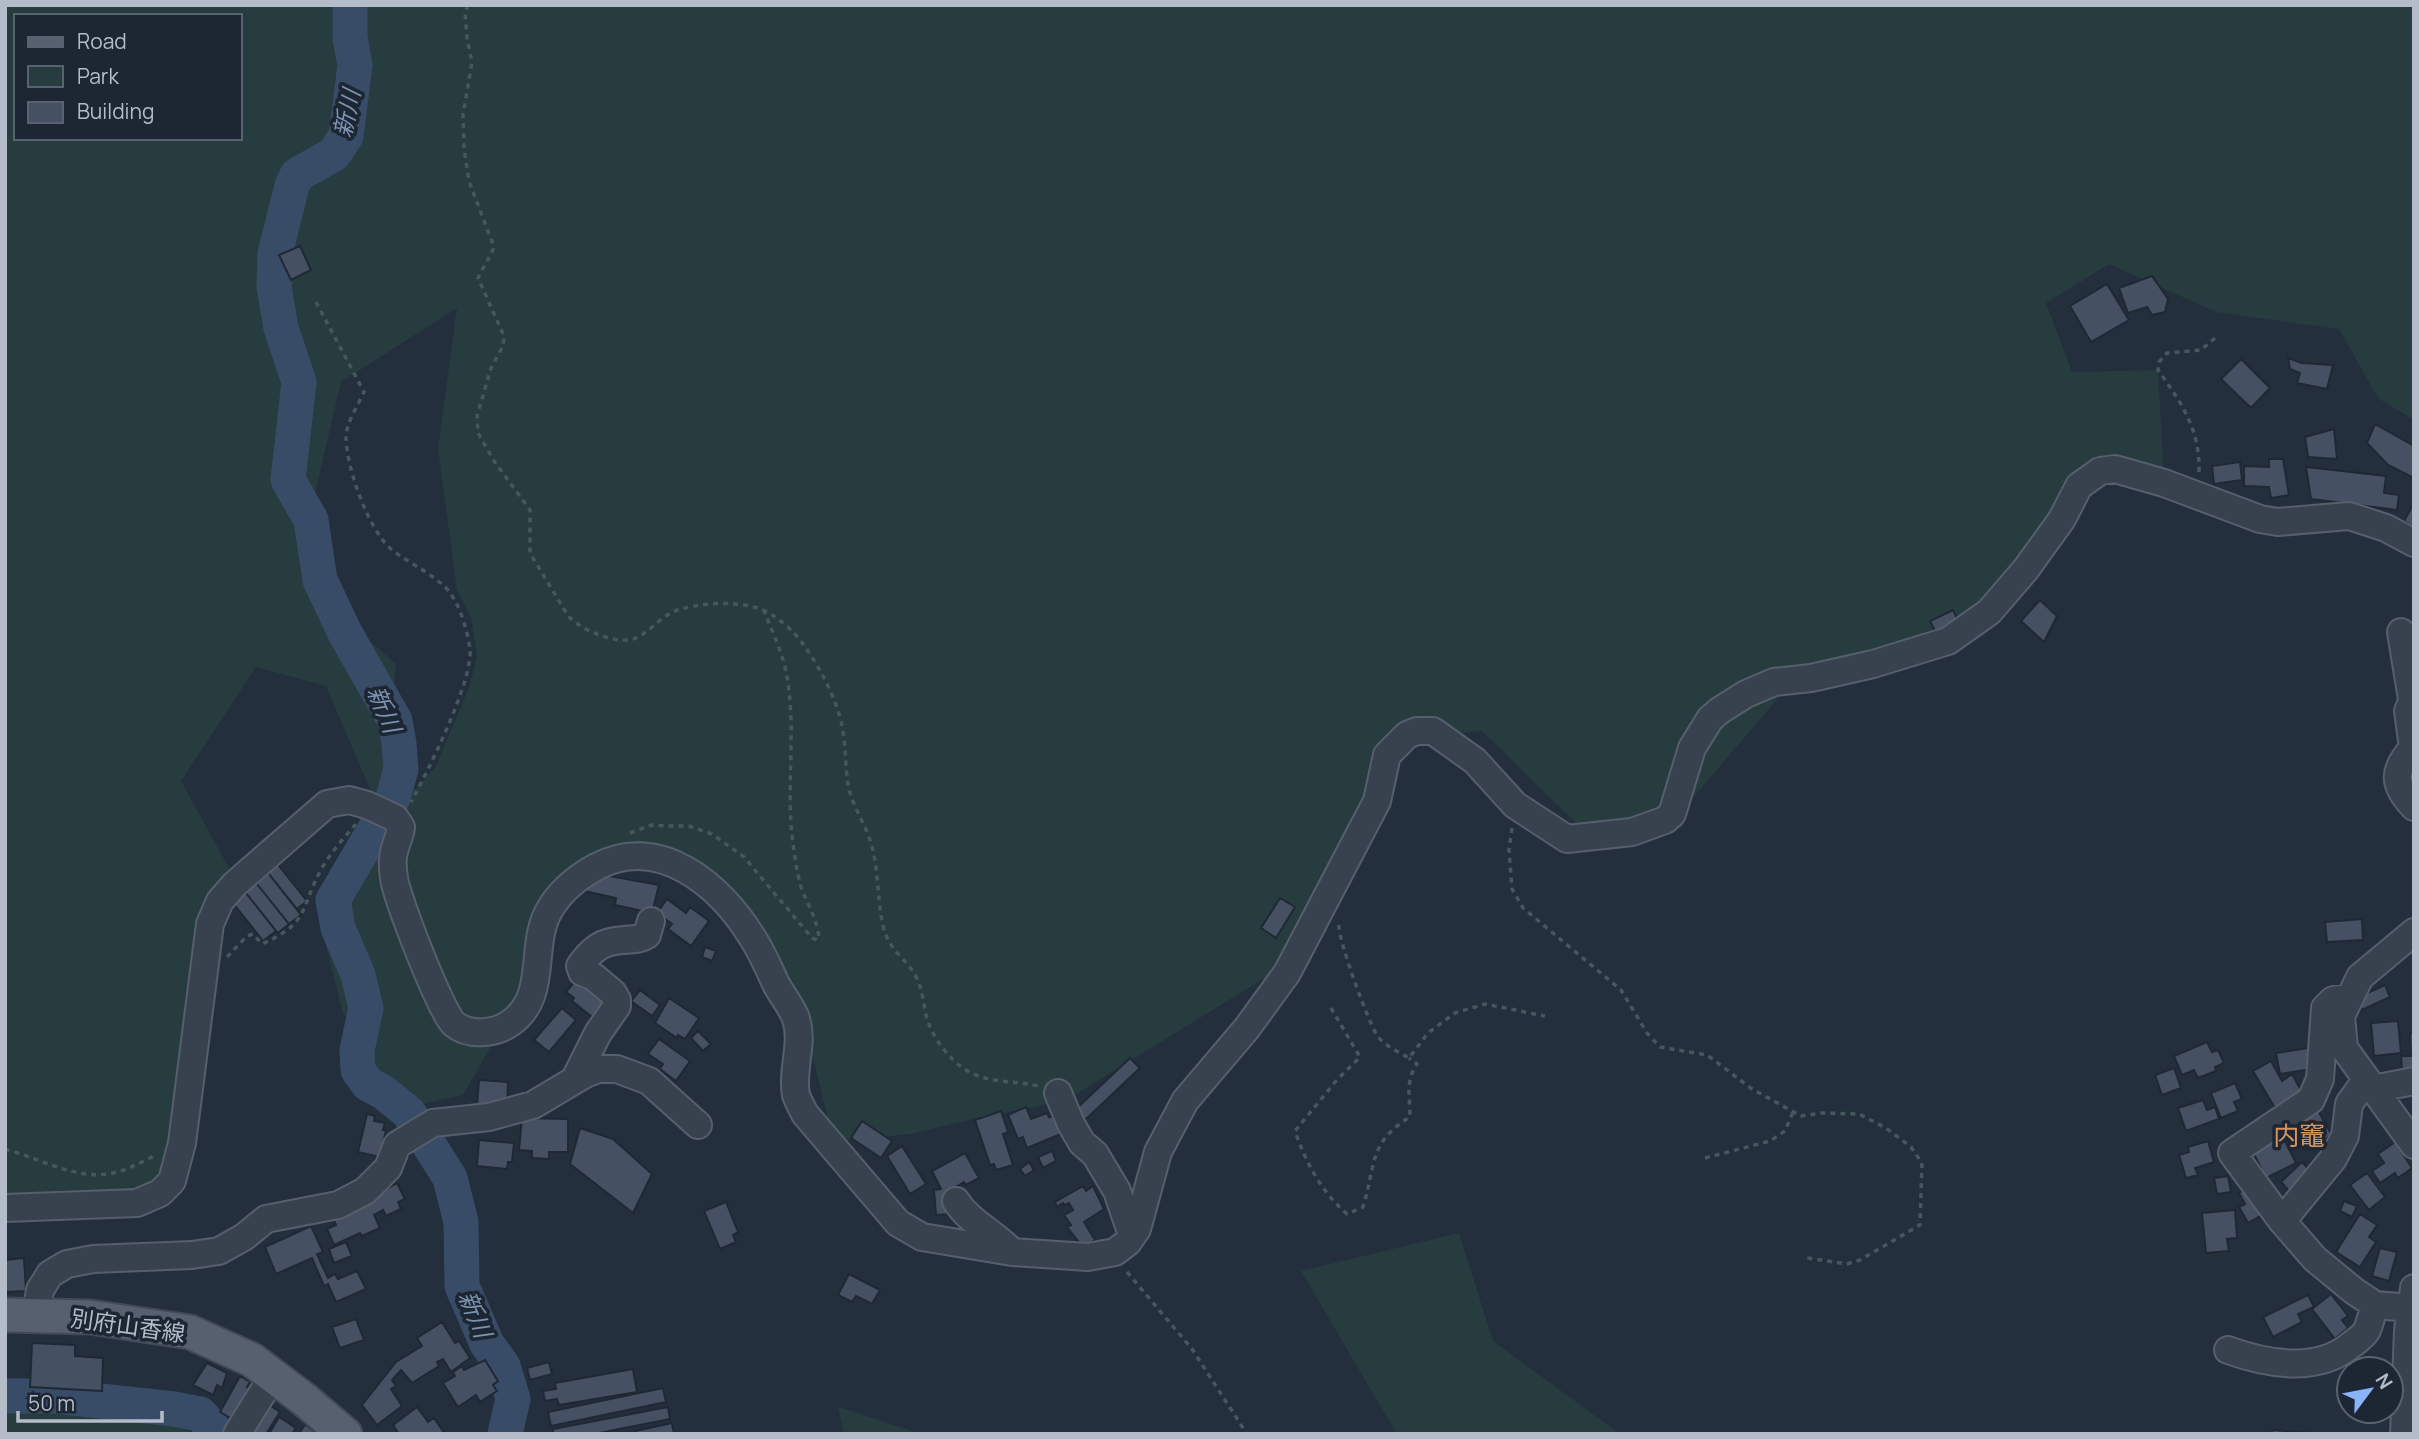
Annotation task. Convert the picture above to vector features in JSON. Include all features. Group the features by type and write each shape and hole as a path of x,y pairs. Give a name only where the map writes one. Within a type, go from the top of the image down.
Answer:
{"main road":[{"name":"別府山香線","path":"21,1315 90,1317 190,1332 251,1360 345,1434"}],"street":[{"path":"5,1208 137,1203 160,1193 172,1181 182,1143 210,924 219,901 327,804 349,800 395,818 401,827 400,839 394,851 394,880 436,995 454,1024 476,1033 493,1031 508,1025 524,1012 532,998 544,921 571,883 614,858 637,855 668,861 702,880 724,899 752,937 796,1018 799,1036 796,1097 805,1114 898,1223 922,1237 1012,1252 1088,1257 1124,1243 1136,1229 1158,1152 1185,1101 1247,1028 1287,973 1377,801 1387,755 1407,735 1416,731 1433,731 1475,761 1515,805 1567,839 1632,832 1665,820 1672,814 1692,748 1710,719 1746,694 1774,681 1811,678 1873,664 1948,641 1989,612 2026,569 2062,519 2079,486 2100,471 2115,469 2164,483 2251,517 2278,522 2349,516 2386,528 2414,543"},
{"path":"2401,632 2413,697 2408,711 2413,748 2401,761 2397,778 2401,794 2414,807"},
{"path":"575,1079 598,1033 617,1006 613,993 594,977 582,972 580,966 599,944 640,939 647,935 651,921"},
{"path":"2414,932 2360,977 2341,1016 2344,1048 2414,1145"},
{"path":"2348,998 2333,1000 2325,1008 2320,1079 2311,1100 2232,1153 2282,1221 2315,1259 2354,1291 2375,1305 2412,1298 2408,1329 2404,1434"},
{"path":"21,1315 50,1274 66,1265 93,1259 192,1255 219,1251 244,1237 267,1219 338,1205 365,1191 388,1168 397,1145 433,1122 489,1117 522,1109 598,1069 627,1072 649,1081 698,1125"},
{"path":"2282,1221 2333,1159 2345,1136 2349,1104 2370,1084 2414,1081"},
{"path":"1058,1093 1082,1143 1095,1154 1118,1192 1124,1243"},
{"path":"956,1201 967,1216 1002,1240 1012,1252"},
{"path":"2228,1350 2255,1360 2303,1364 2329,1358 2366,1333 2375,1305"},
{"path":"237,1434 273,1376"}],"path":[{"path":"468,5 465,13 472,62 463,115 464,149 468,181 494,247 478,278 504,336 503,346 491,369 477,416 478,433 494,461 530,510 530,552 575,624 614,639 623,641 636,638 673,612 724,604 764,610 794,633 815,663 842,724 848,785 872,844 884,928 895,953 917,978 928,1023 945,1050 965,1069 997,1081 1054,1089 1058,1093"},
{"path":"316,302 364,392 346,435 352,471 363,503 374,526 391,548 445,586 460,612 470,650 468,673 401,827"},
{"path":"2196,495 2199,462 2192,423 2158,370 2159,362 2167,353 2201,350 2215,338"},
{"path":"627,835 651,825 689,826 712,834 744,857 812,938 817,940 819,937 817,921 802,887 793,847 785,667 764,610"},
{"path":"1515,805 1509,850 1512,889 1523,908 1621,990 1647,1033 1660,1047 1707,1055 1752,1089 1801,1116 1859,1114 1911,1147 1922,1163 1920,1225 1860,1260 1847,1264 1807,1258"},
{"path":"205,966 219,962 231,954 247,936 253,934 262,944 285,934 300,918 324,865 359,820 373,808"},
{"path":"1331,1008 1360,1057 1336,1081 1295,1131 1304,1158 1330,1200 1346,1214 1363,1207 1374,1156 1382,1141 1397,1125 1410,1117 1408,1086 1411,1072 1417,1064 1389,1047 1377,1035 1345,955 1338,930 1340,919"},
{"path":"1409,1058 1428,1033 1455,1013 1485,1004 1545,1016"},
{"path":"1705,1158 1770,1141 1784,1131 1793,1111"},
{"path":"5,1149 55,1166 95,1175 126,1170 182,1143"},
{"path":"1124,1243 1129,1276 1192,1349 1247,1434"}],"green space":[{"path":"5,5 2414,5 2414,420 2378,398 2339,329 2216,312 2109,264 2046,303 2072,372 2158,370 2164,483 2086,481 1989,612 1785,690 1691,800 1584,831 1481,730 1409,742 1281,968 1065,1101 911,1134 839,1141 831,1133 802,1010 702,869 584,865 529,980 463,1095 404,1108 343,1013 326,945 371,855 403,802 435,768 470,685 477,656 471,617 457,591 438,449 457,308 341,382 315,494 329,605 396,664 387,752 387,780 376,803 326,686 256,667 181,781 229,868 210,899 167,1175 140,1192 5,1200"},
{"path":"1459,1233 1493,1341 1620,1434 1397,1434 1301,1271"},
{"path":"140,1397 193,1434 5,1434 5,1416 40,1399"},
{"path":"839,1407 921,1434 844,1434"}],"building":[{"path":"300,246 311,270 291,280 279,255"},
{"path":"2152,276 2168,299 2165,312 2152,315 2147,307 2128,313 2119,288"},
{"path":"2107,284 2129,320 2091,342 2070,306"},
{"path":"2288,358 2302,363 2333,365 2327,389 2297,383 2300,373 2290,369"},
{"path":"2241,359 2270,388 2251,408 2221,379"},
{"path":"2375,424 2414,446 2414,478 2388,465 2367,443"},
{"path":"2334,429 2337,459 2308,457 2305,437"},
{"path":"2269,459 2283,459 2289,495 2271,498 2269,487 2244,486 2244,466 2269,467"},
{"path":"2240,462 2242,480 2214,484 2212,466"},
{"path":"2306,467 2386,476 2384,493 2399,495 2397,510 2311,499"},
{"path":"2414,503 2414,527 2404,521"},
{"path":"2040,600 2057,616 2044,642 2021,621"},
{"path":"1953,610 1960,624 1937,635 1930,621"},
{"path":"275,861 307,901 297,909 265,869"},
{"path":"265,869 301,915 289,924 253,879"},
{"path":"604,875 659,885 652,913 615,905 616,898 584,891"},
{"path":"253,879 289,924 278,933 242,888"},
{"path":"242,888 276,931 263,941 229,898"},
{"path":"1280,898 1295,907 1276,938 1261,928"},
{"path":"667,899 686,913 690,907 709,921 691,946 668,929 672,924 657,913"},
{"path":"2362,919 2363,940 2327,942 2325,922"},
{"path":"705,947 716,951 712,961 702,957"},
{"path":"579,976 612,1002 597,1021 572,1001 574,998 566,992"},
{"path":"2385,985 2390,997 2362,1010 2356,998"},
{"path":"640,990 660,1005 652,1016 631,1001"},
{"path":"669,998 699,1018 685,1039 678,1035 677,1038 655,1023"},
{"path":"562,1008 576,1020 549,1052 534,1040"},
{"path":"2398,1021 2401,1053 2374,1056 2371,1023"},
{"path":"698,1031 711,1044 703,1051 691,1038"},
{"path":"2410,1033 2414,1033 2414,1070 2402,1070 2401,1056 2411,1056"},
{"path":"659,1039 690,1061 676,1081 660,1069 663,1064 648,1054"},
{"path":"2207,1042 2212,1052 2218,1050 2224,1063 2215,1067 2216,1071 2198,1078 2194,1070 2182,1075 2174,1056"},
{"path":"2308,1048 2312,1069 2280,1074 2276,1053"},
{"path":"1130,1058 1140,1068 1085,1120 1075,1110"},
{"path":"2271,1061 2282,1081 2292,1074 2302,1092 2275,1108 2253,1071"},
{"path":"2174,1068 2181,1088 2162,1095 2155,1075"},
{"path":"479,1080 508,1082 507,1107 477,1106"},
{"path":"2235,1083 2242,1099 2234,1102 2238,1111 2221,1118 2211,1093"},
{"path":"2203,1100 2207,1110 2215,1107 2219,1119 2186,1131 2178,1108"},
{"path":"1026,1107 1031,1119 1047,1113 1049,1117 1053,1116 1061,1134 1027,1148 1023,1137 1018,1139 1008,1115"},
{"path":"2317,1109 2332,1135 2305,1150 2290,1125"},
{"path":"1001,1111 1008,1132 1003,1134 1013,1165 996,1170 994,1164 990,1165 975,1120"},
{"path":"367,1114 375,1116 374,1121 385,1123 380,1157 358,1152"},
{"path":"522,1118 568,1119 568,1152 549,1152 549,1159 532,1158 532,1151 519,1150"},
{"path":"862,1121 892,1141 881,1158 851,1138"},
{"path":"580,1128 613,1139 652,1174 633,1213 570,1164"},
{"path":"2283,1137 2296,1163 2266,1178 2253,1152"},
{"path":"479,1140 514,1143 512,1162 508,1162 507,1169 477,1166"},
{"path":"2208,1141 2214,1162 2195,1168 2198,1175 2186,1178 2179,1155 2189,1152 2188,1147"},
{"path":"2395,1142 2412,1168 2398,1178 2395,1173 2380,1183 2372,1171 2384,1163 2378,1154"},
{"path":"902,1146 926,1184 910,1194 887,1156"},
{"path":"1052,1151 1056,1161 1043,1168 1038,1157"},
{"path":"965,1153 979,1178 966,1185 964,1182 949,1191 951,1214 936,1215 934,1190 941,1189 932,1171"},
{"path":"1029,1162 1034,1170 1025,1176 1020,1169"},
{"path":"2302,1162 2315,1176 2293,1195 2281,1182"},
{"path":"2367,1173 2385,1197 2369,1210 2350,1185"},
{"path":"2228,1176 2231,1192 2217,1194 2214,1178"},
{"path":"397,1183 405,1199 398,1202 401,1209 386,1216 383,1210 374,1215 380,1228 362,1236 360,1233 334,1245 327,1229 336,1225 332,1216"},
{"path":"2251,1185 2267,1212 2248,1223 2239,1207 2245,1204 2239,1193"},
{"path":"1083,1186 1086,1191 1093,1186 1104,1209 1084,1222 1095,1240 1083,1247 1067,1227 1071,1225 1064,1215 1073,1210 1069,1203 1057,1207 1055,1202"},
{"path":"2344,1201 2357,1206 2352,1217 2340,1211"},
{"path":"726,1202 738,1232 733,1235 736,1242 720,1249 704,1211"},
{"path":"2235,1210 2237,1238 2227,1239 2229,1251 2206,1253 2202,1213"},
{"path":"2360,1214 2377,1225 2369,1237 2376,1242 2360,1267 2336,1252"},
{"path":"311,1226 323,1252 317,1254 328,1278 335,1274 338,1279 357,1271 366,1289 336,1302 328,1284 324,1286 312,1258 276,1274 265,1247"},
{"path":"346,1242 352,1256 334,1263 329,1249"},
{"path":"2380,1248 2397,1252 2389,1281 2372,1276"},
{"path":"24,1258 26,1291 5,1292 5,1260"},
{"path":"849,1274 880,1290 872,1304 856,1296 852,1302 838,1295"},
{"path":"2331,1294 2348,1316 2342,1320 2348,1328 2335,1339 2312,1309"},
{"path":"2308,1295 2314,1307 2298,1314 2302,1322 2273,1337 2263,1317"},
{"path":"356,1319 364,1340 340,1348 332,1327"},
{"path":"442,1322 455,1343 459,1341 470,1358 451,1372 443,1359 437,1362 439,1366 412,1383 401,1370 392,1380 396,1386 391,1389 402,1406 377,1425 362,1405 396,1362 422,1346 417,1338"},
{"path":"32,1343 75,1345 75,1356 103,1358 102,1391 30,1387"},
{"path":"485,1360 498,1381 493,1385 497,1391 480,1402 476,1395 458,1407 443,1383 455,1376 453,1372 462,1366 464,1370"},
{"path":"549,1362 552,1374 530,1380 527,1368"},
{"path":"207,1363 227,1373 222,1388 217,1385 213,1395 193,1385"},
{"path":"633,1369 637,1392 559,1405 557,1399 545,1401 543,1391 556,1389 555,1383"},
{"path":"240,1376 250,1382 247,1387 257,1393 239,1423 220,1412"},
{"path":"663,1388 666,1402 551,1426 548,1412"},
{"path":"265,1402 280,1412 266,1434 245,1434"},
{"path":"417,1407 428,1422 434,1418 445,1434 399,1434 393,1425"},
{"path":"668,1407 670,1419 594,1434 553,1434 553,1429"},
{"path":"279,1417 296,1428 292,1434 269,1434"},
{"path":"672,1423 674,1434 622,1434"},
{"path":"305,1424 318,1434 299,1434"},
{"path":"2272,1430 2313,1433 2313,1434 2272,1434"}],"waterway":[{"name":"新川","path":"350,5 350,38 355,65 346,136 334,154 297,175 275,254 274,287 281,328 299,382 288,480 311,520 320,580 345,633 395,721 399,744 401,769 393,798 333,900 338,928 358,975 366,1008 357,1050 358,1070 368,1084 383,1092 409,1113 450,1178 461,1222 462,1286 487,1344 503,1366 513,1399 505,1434"},
{"path":"5,1396 55,1396 174,1409 200,1414 218,1434"}],"district":[{"name":"内竈","path":"2299,1135"}]}
